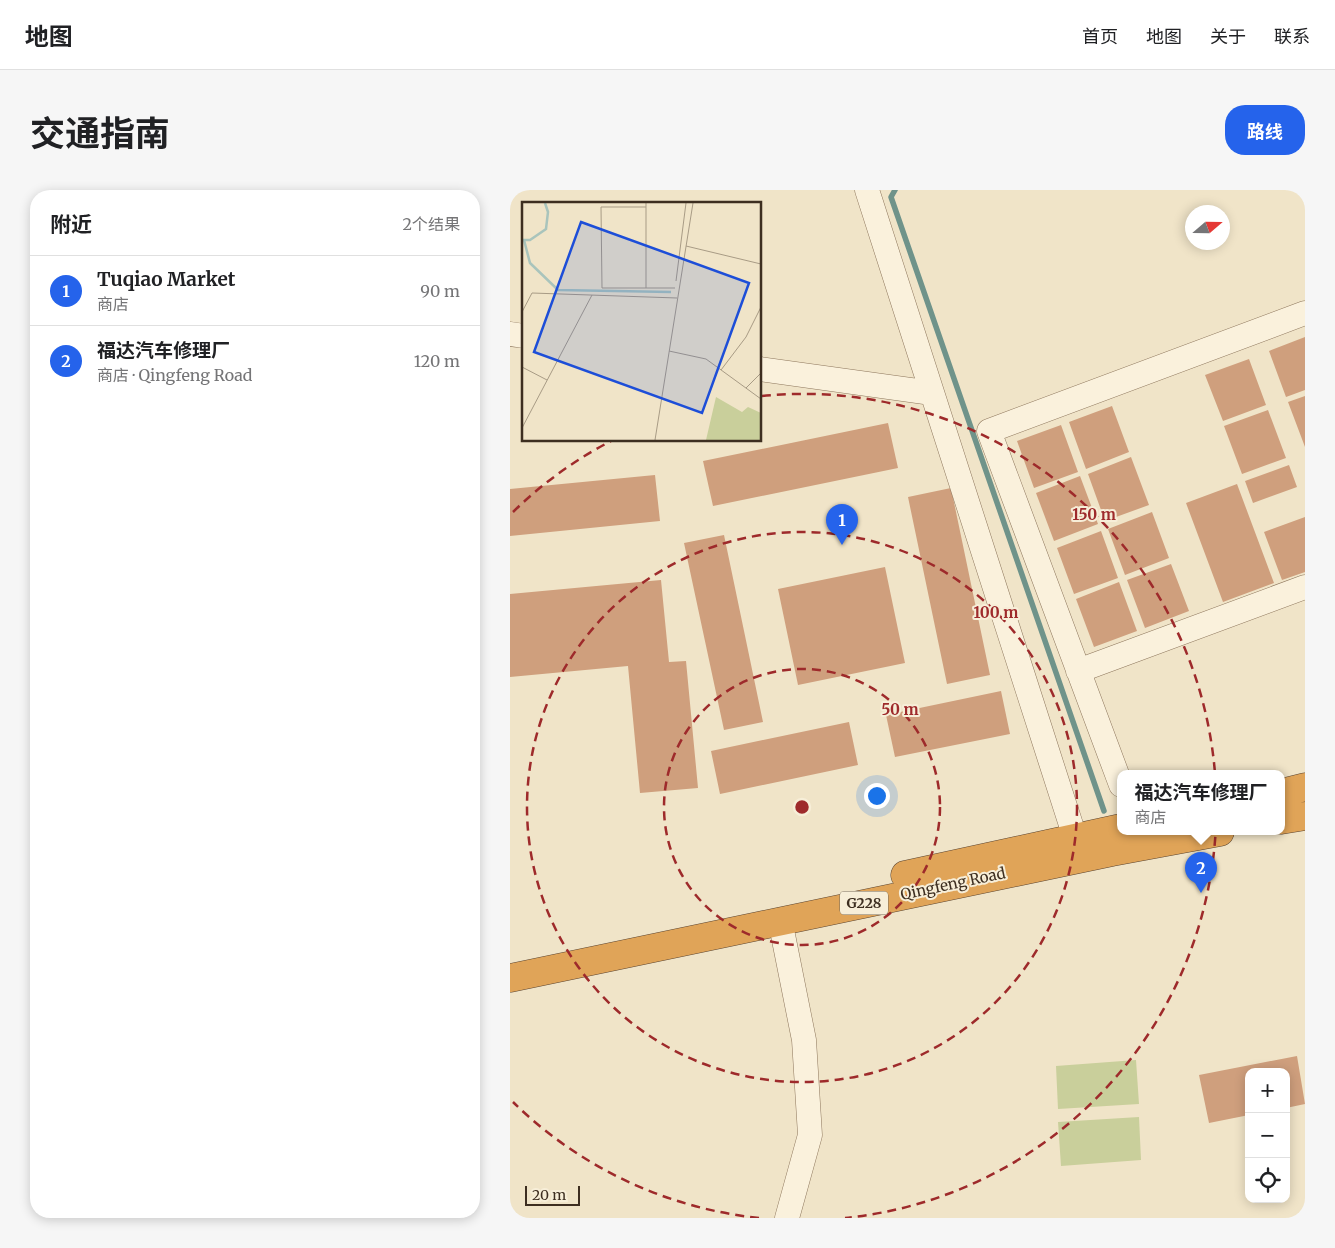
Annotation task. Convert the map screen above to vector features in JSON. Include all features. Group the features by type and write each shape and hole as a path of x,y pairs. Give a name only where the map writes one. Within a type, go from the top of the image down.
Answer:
{"highway":[{"path":"1285,791 1305,787"},
{"path":"1285,819 1305,816"},
{"name":"Qingfeng Road","path":"510,978 780,920 1079,848 1117,830"},
{"name":"Qingfeng Road","path":"510,962 1079,848 1194,835"}],"street":[{"path":"867,190 1079,848"},
{"path":"1117,774 989,431 1305,313"},
{"path":"761,369 932,393"},
{"path":"1078,671 1305,586"},
{"path":"780,920 804,1040 810,1135 787,1218"}],"green space":[{"path":"1136,1060 1139,1104 1058,1109 1056,1066"},
{"path":"1139,1117 1141,1160 1061,1166 1058,1122"}],"building":[{"path":"1305,337 1305,390 1286,397 1269,351"},
{"path":"1249,359 1266,405 1223,421 1205,375"},
{"path":"1305,396 1305,447 1288,402"},
{"path":"1112,406 1129,452 1086,469 1069,422"},
{"path":"1268,410 1286,458 1242,474 1224,426"},
{"path":"888,423 898,468 713,506 703,461"},
{"path":"1061,425 1078,472 1034,488 1017,441"},
{"path":"1131,457 1149,505 1105,521 1088,474"},
{"path":"1289,465 1297,487 1253,503 1245,481"},
{"path":"655,475 660,521 510,536 510,489"},
{"path":"1080,476 1098,524 1054,541 1036,493"},
{"path":"1237,484 1274,583 1223,602 1186,503"},
{"path":"951,488 990,675 947,684 908,497"},
{"path":"1152,512 1169,558 1125,575 1108,529"},
{"path":"1305,517 1305,572 1282,580 1264,532"},
{"path":"1101,531 1118,578 1074,594 1057,548"},
{"path":"724,535 763,722 724,730 684,543"},
{"path":"1171,564 1189,611 1145,628 1127,580"},
{"path":"885,567 905,663 798,685 778,589"},
{"path":"661,580 669,662 686,661 698,788 640,793 628,666 510,677 510,594"},
{"path":"1119,582 1137,631 1094,647 1076,599"},
{"path":"1001,691 1010,734 895,757 886,715"},
{"path":"849,722 858,765 720,794 711,751"},
{"path":"1297,1056 1305,1104 1290,1107 1290,1068 1245,1068 1245,1116 1209,1123 1199,1075"}],"waterway":[{"path":"895,190 891,197 1104,811"}],"place":[{"name":"Tuqiao Market","path":"842,545"},
{"name":"福达汽车修理厂","path":"1201,893"}]}
